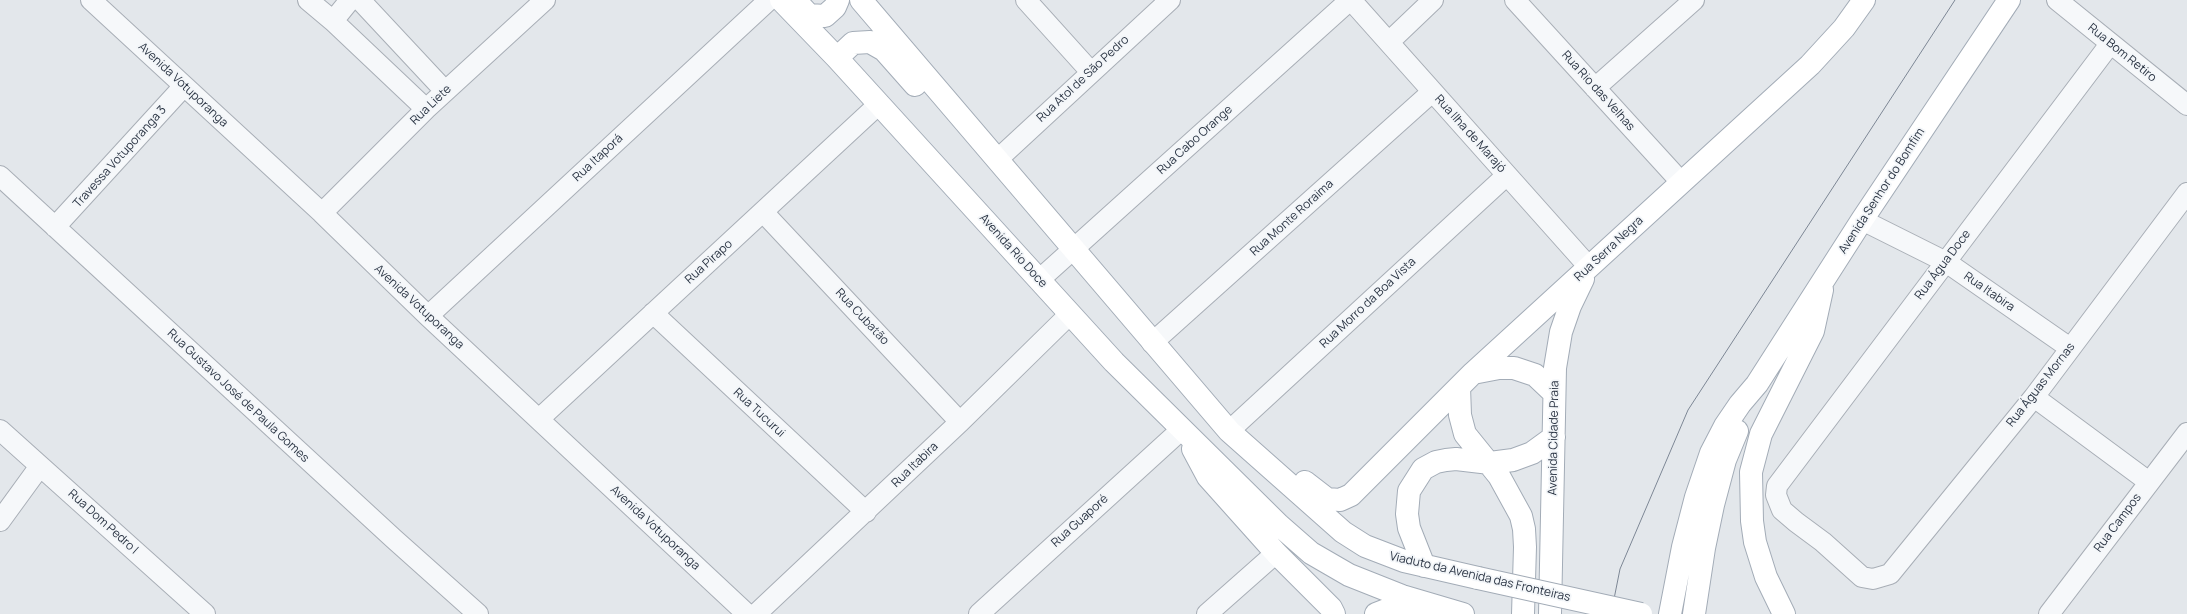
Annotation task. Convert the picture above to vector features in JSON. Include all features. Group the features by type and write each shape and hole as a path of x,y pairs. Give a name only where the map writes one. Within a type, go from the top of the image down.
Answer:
{"main road":[{"name":"Avenida Rio Doce","path":"781,0 837,58 1114,362 1279,525 1311,553 1349,575 1426,604"},
{"path":"795,0 809,15 825,16 835,8 838,0"},
{"path":"860,0 1074,248 1152,343 1236,437"},
{"name":"Rua Serra Negra","path":"1236,437 1271,452 1321,496 1327,499 1340,500 1351,495 1466,380 1810,65 1844,28 1864,0"},
{"name":"Avenida Senhor do Bomfim","path":"1757,384 1862,220 2009,0"},
{"path":"837,58 853,43 870,42 884,50 956,131 979,137"},
{"name":"Avenida Cidade Praia","path":"1550,614 1555,368 1561,332 1570,306 1589,267"},
{"path":"1784,614 1766,577 1755,542 1752,521 1751,472 1762,434 1813,331 1821,299 1823,281"},
{"path":"1523,614 1524,529 1516,505 1490,463 1465,434 1460,415 1466,380 1499,368 1514,368 1536,375 1554,393"},
{"path":"1670,614 1683,547 1705,470 1725,426 1740,404 1757,384"},
{"path":"1694,614 1704,548 1720,479 1741,419 1757,384"},
{"path":"1182,429 1208,477 1276,553 1331,608 1334,614"},
{"name":"Viaduto da Avenida das Fronteiras","path":"1236,437 1343,532 1384,554 1424,566 1641,614"},
{"path":"1424,566 1409,528 1407,514 1409,491 1416,477 1430,465 1446,460 1456,459 1490,463 1524,457 1554,437"},
{"path":"1376,614 1394,607 1426,604 1463,614"}],"street":[{"name":"Avenida Votuporanga","path":"91,0 322,213 428,316 746,614"},
{"path":"308,0 426,109"},
{"path":"332,21 350,0"},
{"path":"360,0 445,91"},
{"name":"Rua Liete","path":"322,213 426,109 545,0"},
{"name":"Rua Itaporá","path":"428,316 769,0"},
{"path":"1026,0 1091,72"},
{"name":"Rua Atol de São Pedro","path":"998,160 1170,0"},
{"name":"Rua Ilha de Marajó","path":"1351,0 1589,267"},
{"name":"Rua Cabo Orange","path":"1039,280 1351,0"},
{"path":"1389,42 1433,0"},
{"name":"Rua Rio das Velhas","path":"1516,0 1681,182"},
{"path":"1595,88 1694,0"},
{"name":"Rua Bom Retiro","path":"2057,0 2187,105"},
{"name":"Rua Água Doce","path":"1890,574 1877,579 1862,577 1823,542 1787,516 1779,504 1777,486 2110,44"},
{"name":"Travessa Votuporanga 3","path":"55,227 184,86"},
{"name":"Rua Monte Roraima","path":"1152,343 1432,92"},
{"name":"Rua Pirapo","path":"539,419 764,213 879,104"},
{"name":"Rua Morro da Boa Vista","path":"1236,437 1507,175"},
{"name":"Rua Gustavo José de Paula Gomes","path":"0,176 394,539 478,614"},
{"name":"Rua Águas Mornas","path":"1890,574 2034,397 2187,193"},
{"name":"Rua Cubatão","path":"764,213 960,422"},
{"name":"Rua Itabira","path":"1862,220 1946,262 2070,348"},
{"name":"Rua Tucurui","path":"653,313 866,512"},
{"name":"Rua Itabira","path":"756,614 866,512 1070,314"},
{"path":"2034,397 2149,482"},
{"name":"Rua Guaporé","path":"979,614 1182,429"},
{"name":"Rua Dom Pedro I","path":"0,430 206,614"},
{"name":"Rua Campos","path":"2049,614 2187,433"},
{"path":"0,521 40,466"},
{"path":"1207,614 1276,553"}],"tram line":[{"path":"1611,614 1620,569 1688,410 1955,0"}]}
